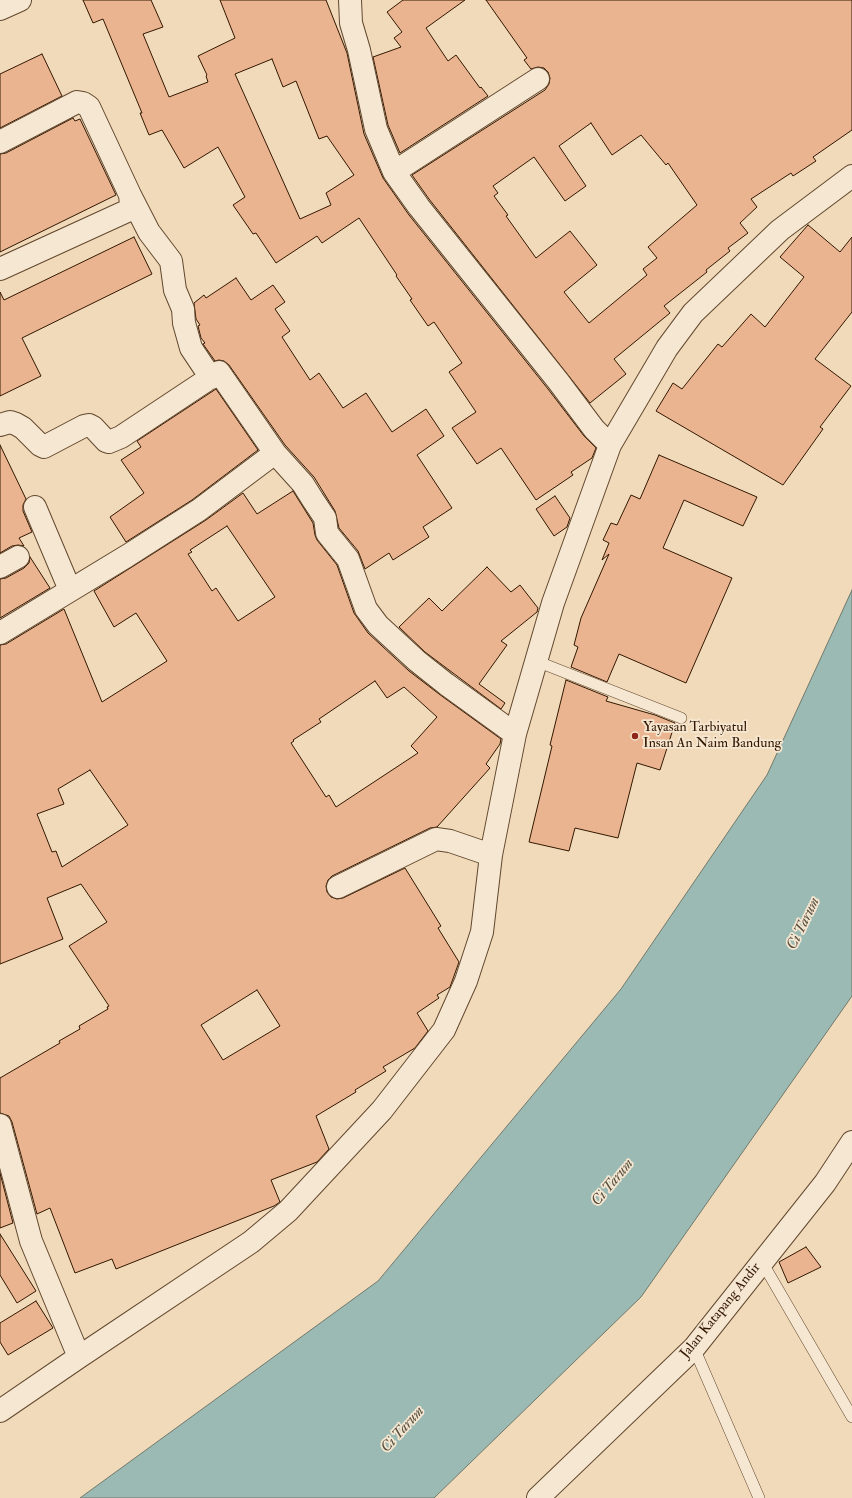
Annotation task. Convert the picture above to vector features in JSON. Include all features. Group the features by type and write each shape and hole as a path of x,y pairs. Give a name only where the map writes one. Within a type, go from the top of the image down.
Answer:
{"street":[{"path":"0,9 20,0"},
{"path":"350,0 351,23 359,50 376,129 394,172 419,207 594,428 610,445"},
{"path":"394,172 538,79"},
{"path":"0,142 77,102 83,103 89,107 149,232 171,262 175,290 183,309 184,323 191,348 211,378"},
{"path":"0,1412 79,1357 251,1242 288,1211 382,1110 444,1030 466,981 482,932 491,855 515,734 553,603 610,445 667,348 693,313 780,230 852,176"},
{"path":"0,269 127,211 131,205 130,195"},
{"path":"0,425 10,422 16,424 23,428 40,445 44,447 84,426 89,425 109,442 121,437 219,372 275,454 303,484 325,518 327,532 348,559 366,609 378,625 417,661 515,734"},
{"path":"0,634 128,556 199,510 275,454"},
{"path":"34,507 70,590"},
{"path":"338,887 436,840 450,841 491,855"},
{"path":"0,1126 31,1241 79,1357"},
{"name":"Jalan Katapang Andir","path":"538,1498 694,1348 824,1183 852,1142"}],"lane":[{"path":"536,661 681,718"},
{"path":"762,1262 852,1417"},
{"path":"694,1348 759,1498"}],"water":[{"name":"Ci Tarum","path":"852,590 852,996 641,1297 434,1498 80,1498 378,1281 621,989 767,775"}],"building":[{"path":"83,0 151,0 163,27 143,34 169,97 208,82 207,75 198,56 235,38 220,0 326,0 347,53 364,134 383,178 409,215 584,436 596,448 592,458 571,472 573,475 536,500 501,448 477,464 452,428 476,412 449,372 462,363 434,322 428,326 410,300 412,299 396,276 397,275 359,218 322,243 317,236 276,263 256,233 253,234 233,205 245,197 218,147 184,168 162,130 149,135 140,113 142,113 103,19 93,23","holes":["272,59 283,87 296,81 319,139 327,136 354,175 326,193 331,205 300,219 235,74"]},
{"path":"403,0 465,0 426,28 448,61 456,55 480,88 481,87 488,96 400,153 388,125 373,57 401,47 394,38 402,32 387,12"},
{"path":"486,0 852,0 852,130 813,157 816,161 793,176 791,173 751,199 757,207 740,223 748,233 728,248 730,251 706,270 707,272 664,306 670,313 614,359 626,374 590,403 429,199 412,175 545,90 549,84 550,78 548,72 544,68 538,67 531,69 524,60 527,58","holes":["591,123 612,155 641,135 666,165 668,163 697,205 648,247 657,258 643,269 647,275 589,323 564,292 597,265 570,231 536,258 506,216 508,215 494,196 498,193 493,186 534,157 565,201 586,186 559,146"]},
{"path":"42,54 62,96 0,128 0,74"},
{"path":"73,118 75,121 80,119 116,195 0,252 0,154 6,153"},
{"path":"808,225 840,252 852,237 852,312 815,359 851,386 820,427 823,429 783,485 656,411 673,383 682,389 718,344 722,347 751,314 765,327 804,277 780,257"},
{"path":"134,237 152,274 22,338 41,376 0,396 0,292 4,300"},
{"path":"236,278 251,300 273,285 285,302 275,309 290,331 282,337 310,380 319,373 343,408 366,393 392,432 426,409 444,436 417,455 452,508 423,527 429,537 393,560 389,553 365,569 358,551 339,528 335,511 314,477 285,445 229,365 224,361 215,361 203,344 205,343 201,338 198,326 200,325 196,319 194,303 204,295 206,298"},
{"path":"216,389 258,450 192,500 126,542 110,517 144,493 121,460 141,447 137,441"},
{"path":"0,445 26,499 23,505 23,511 32,532 19,538 24,546 12,546 0,553"},
{"path":"659,455 757,497 743,526 684,500 663,548 732,578 686,683 619,654 607,682 571,667 578,647 574,645 581,618 609,554 602,560 609,543 603,540 611,523 617,525 631,495 640,499"},
{"path":"293,491 313,523 317,540 337,565 354,613 368,633 409,671 501,739 500,744 486,764 490,768 437,827 430,828 332,876 328,880 326,886 327,892 331,897 337,899 343,898 405,868 441,926 438,928 459,962 450,987 437,995 439,998 417,1013 428,1031 415,1048 383,1067 386,1071 355,1090 356,1092 316,1116 329,1149 317,1162 271,1180 280,1202 274,1206 116,1269 112,1259 75,1273 50,1208 37,1214 12,1122 9,1116 0,1113 0,1078 60,1043 59,1041 80,1029 79,1026 108,1009 107,1007 109,1006 69,946 107,922 81,884 47,898 63,939 0,964 0,645 6,644 64,609 102,702 167,661 136,613 114,627 94,591 206,520 243,493 257,514","holes":["227,526 275,597 238,621 216,588 212,591 188,554 192,552 190,550","375,681 387,698 404,687 437,717 411,746 418,753 336,807 329,795 326,797 291,743 294,741 293,740 321,722 319,719","90,770 128,825 62,867 56,851 52,852 37,814 64,804 58,789","257,990 280,1026 223,1060 201,1025"]},
{"path":"555,496 570,518 567,527 554,536 536,509"},
{"path":"30,557 50,588 0,618 0,579 6,578 24,568 29,563"},
{"path":"487,567 511,592 520,585 538,608 537,612 501,641 507,645 479,684 505,703 501,709 425,652 399,627 429,598 442,611"},
{"path":"566,680 608,697 606,701 655,715 675,723 660,770 637,763 618,838 575,828 569,851 529,842"},
{"path":"0,1173 13,1223 0,1228"},
{"path":"0,1234 36,1291 17,1303 0,1275"},
{"path":"806,1247 821,1267 788,1283 779,1262"},
{"path":"36,1301 53,1328 8,1355 0,1342 0,1323"}],"place":[{"name":"Yayasan Tarbiyatul Insan An Naim Bandung","path":"635,736"}]}
